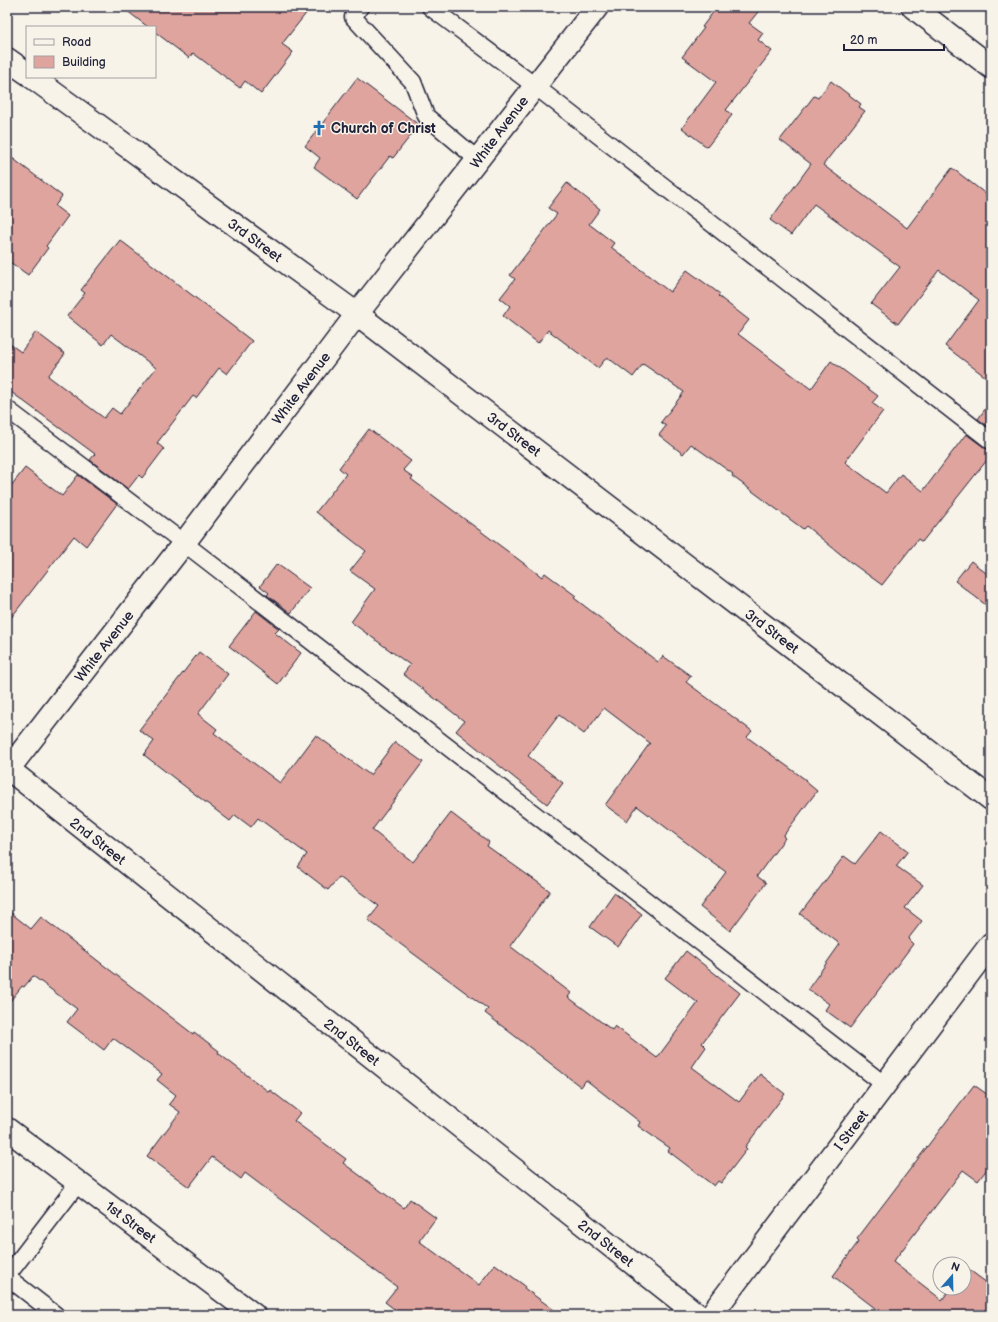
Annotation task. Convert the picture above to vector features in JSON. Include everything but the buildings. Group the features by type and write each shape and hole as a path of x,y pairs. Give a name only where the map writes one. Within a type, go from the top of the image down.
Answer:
{"street":[{"name":"White Avenue","path":"7,769 184,542 357,314 597,7"},
{"path":"913,7 991,68"},
{"path":"7,59 26,72"},
{"name":"3rd Street","path":"33,78 357,314 991,800"},
{"name":"2nd Street","path":"7,769 698,1315"},
{"name":"I Street","path":"711,1315 991,944"},
{"name":"1st Street","path":"7,1129 254,1315"}],"lane":[{"path":"360,7 354,17 413,82 426,116 478,160"},
{"path":"430,7 535,86 991,441"},
{"path":"7,409 184,542 885,1085"},
{"path":"56,1315 7,1276 79,1182"}],"place":[{"name":"Church of Christ","path":"319,128"}]}
